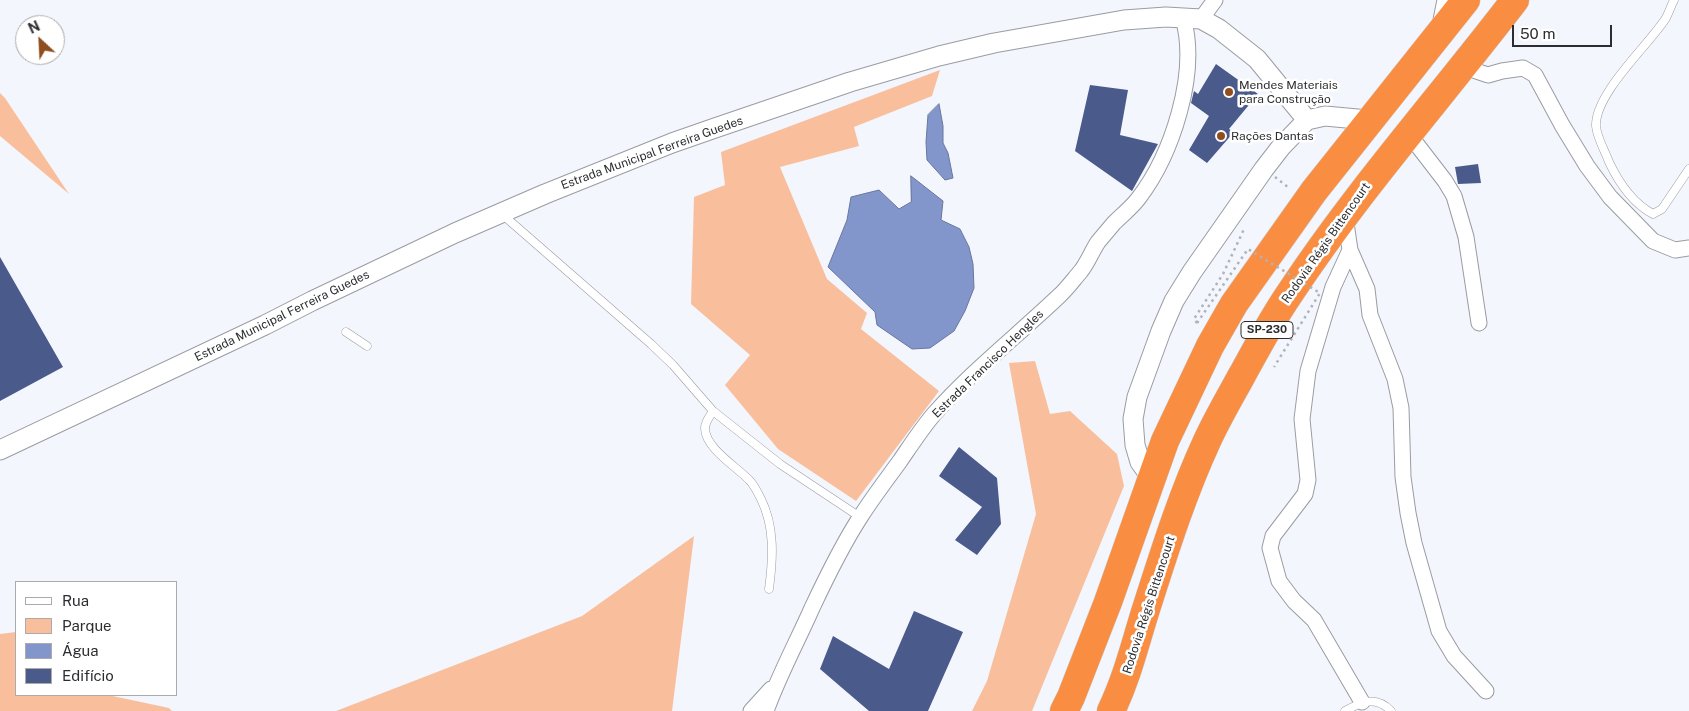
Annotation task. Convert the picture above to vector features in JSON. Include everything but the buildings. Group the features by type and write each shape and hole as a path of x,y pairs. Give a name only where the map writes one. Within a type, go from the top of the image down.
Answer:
{"highway":[{"name":"SP-230","path":"1064,711 1104,611 1165,441 1210,346 1234,304 1314,191 1368,120 1466,0"},
{"name":"Rodovia Régis Bittencourt","path":"1111,711 1121,692 1132,660 1181,504 1207,441 1279,310 1344,215 1515,0"}],"street":[{"path":"1215,0 1192,18 1219,29 1257,60 1307,120"},
{"path":"1438,34 1445,0"},
{"name":"Estrada Municipal Ferreira Guedes","path":"0,450 501,213 672,143 850,82 939,56 994,43 1124,20 1166,17 1192,18"},
{"name":"Estrada Francisco Hengles","path":"770,710 777,682 819,591 860,517 934,414 1012,337 1060,295 1082,270 1097,244 1114,223 1137,200 1152,178 1174,132 1184,96 1186,71 1185,27 1192,18"},
{"path":"1468,61 1476,71 1488,75 1523,68 1535,75 1587,166 1610,197 1653,241 1674,250 1689,248"},
{"path":"1152,479 1140,462 1135,445 1133,419 1137,397 1161,331 1174,301 1187,279 1232,212 1281,147 1307,120 1325,116 1368,120"},
{"path":"1408,133 1445,180 1454,196 1466,237 1479,322"},
{"path":"1344,215 1350,250 1367,289 1370,315 1395,379 1401,408 1403,477 1408,513 1414,543 1439,631 1454,656 1486,691"},
{"path":"1350,250 1333,288 1308,371 1302,419 1308,480 1305,494 1273,536 1270,548 1279,581 1294,600 1314,620 1362,702"},
{"path":"752,711 777,682"}],"lane":[{"path":"1674,0 1667,17 1604,98 1596,122 1596,129 1621,186 1643,209 1653,214 1662,209 1689,169"},
{"path":"501,213 651,344 673,365 713,410 780,464 860,517"},
{"path":"346,332 367,346"},
{"path":"713,410 705,424 706,433 711,443 726,461 752,483 768,516 772,556 769,589"},
{"path":"1345,711 1370,700 1379,703 1391,711"}],"path":[{"path":"1245,227 1223,274 1194,319 1197,322 1248,250 1320,293 1274,367"}],"green space":[{"path":"940,70 932,96 854,127 859,146 780,167 827,279 867,313 861,329 939,391 856,501 778,449 725,385 750,355 691,304 694,197 725,185 721,152"},
{"path":"0,93 5,98 69,194 0,136"},
{"path":"1035,361 1050,414 1070,411 1117,454 1124,486 1032,711 972,711 987,681 1036,514 1009,363"},
{"path":"694,536 672,711 336,711 582,616"},
{"path":"15,632 15,696 113,696 169,708 172,711 0,711 0,634"}],"water":[{"path":"939,104 943,126 943,143 948,153 953,178 945,180 927,160 928,115"},
{"path":"911,176 943,201 941,220 960,229 969,247 973,264 974,288 965,311 954,331 930,348 912,349 877,325 875,312 828,267 847,220 851,197 879,190 899,209 911,202"}],"place":[{"name":"Mendes Materiais para Construção","path":"1229,92"},
{"name":"Rações Dantas","path":"1221,136"}]}
